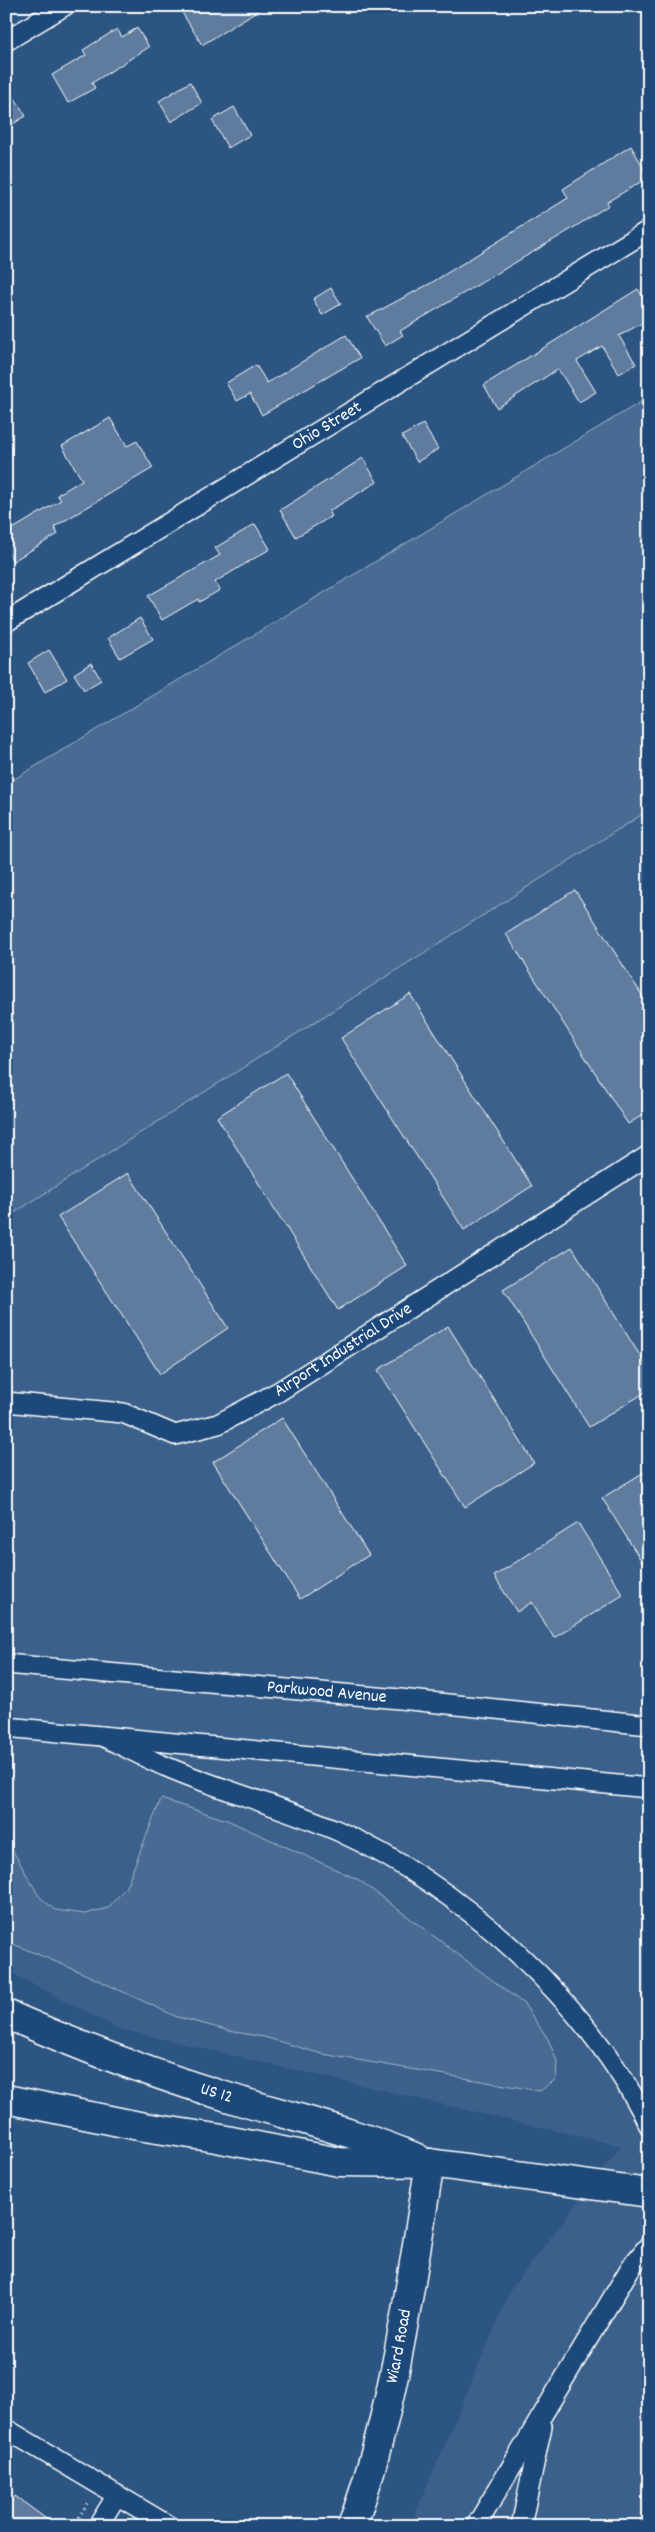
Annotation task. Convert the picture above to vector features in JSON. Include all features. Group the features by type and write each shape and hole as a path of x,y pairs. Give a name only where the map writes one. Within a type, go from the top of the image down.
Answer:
{"main road":[{"name":"US 12","path":"6,2014 101,2053 240,2101 375,2140 430,2163"},
{"name":"US 12","path":"6,2099 144,2127 216,2138 339,2162 430,2163 649,2193"},
{"name":"Wiard Road","path":"352,2526 376,2453 397,2362 430,2163"}],"street":[{"path":"6,41 64,6"},
{"name":"Ohio Street","path":"6,622 649,230"},
{"name":"Airport Industrial Drive","path":"6,1402 123,1413 174,1435 218,1424 278,1392 649,1155"},
{"name":"Parkwood Avenue","path":"6,1664 400,1699 649,1725"},
{"path":"6,1727 649,1788"},
{"path":"102,1736 168,1768 251,1796 338,1832 446,1894 514,1951 548,1984 587,2030 616,2070 637,2102 649,2126"},
{"path":"476,2526 631,2267 649,2245"},
{"path":"521,2526 546,2410"},
{"path":"6,2429 169,2526"},
{"path":"98,2526 117,2495"}],"path":[{"path":"74,2526 89,2500"}],"shaded area":[{"path":"649,397 649,2526 410,2526 511,2289 621,2146 119,2029 6,1970 6,784"},
{"path":"649,397 649,810 6,1218 6,784"},
{"path":"161,1799 227,1820 359,1880 524,2004 548,2039 557,2061 556,2079 540,2091 322,2054 264,2037 234,2032 177,2017 87,1975 6,1941 6,1839 39,1896 55,1910 85,1914 108,1908 126,1887"}],"building":[{"path":"178,6 265,6 202,45"},
{"path":"137,28 149,47 92,83 95,88 68,103 52,75 86,55 83,50 117,29 122,37"},
{"path":"190,82 202,103 171,122 159,101"},
{"path":"6,84 26,116 6,128"},
{"path":"234,107 250,135 228,148 212,120"},
{"path":"631,146 649,177 607,202 609,205 570,230 400,331 403,335 385,346 367,317 431,283 568,198 563,189"},
{"path":"331,288 341,304 322,315 313,299"},
{"path":"638,289 649,306 649,319 619,336 636,364 619,374 602,346 577,361 596,392 579,402 558,369 497,408 484,385"},
{"path":"346,335 360,358 262,415 250,394 237,401 226,383 256,365 267,383"},
{"path":"110,418 127,446 137,441 153,468 54,527 58,534 13,561 6,549 6,533 61,500 57,495 82,480 62,446"},
{"path":"423,424 438,449 417,462 402,436"},
{"path":"363,458 377,482 329,511 332,516 296,537 280,510"},
{"path":"255,524 270,549 215,582 220,590 199,602 198,599 162,620 148,596 220,555 215,548"},
{"path":"140,618 153,639 120,658 108,638"},
{"path":"49,650 67,679 45,692 28,663"},
{"path":"91,663 101,680 84,690 74,674"},
{"path":"575,890 649,1006 649,1111 628,1124 506,934"},
{"path":"410,994 532,1186 464,1230 341,1038"},
{"path":"286,1073 407,1266 338,1310 217,1117"},
{"path":"128,1173 228,1328 160,1374 58,1217"},
{"path":"572,1247 649,1370 649,1390 589,1427 503,1290"},
{"path":"448,1326 534,1463 465,1507 378,1370"},
{"path":"282,1418 369,1555 300,1599 213,1462"},
{"path":"649,1469 649,1573 602,1498"},
{"path":"578,1523 623,1595 554,1638 532,1602 517,1612 494,1576"},
{"path":"15,2496 56,2526 6,2526 6,2509"}]}
